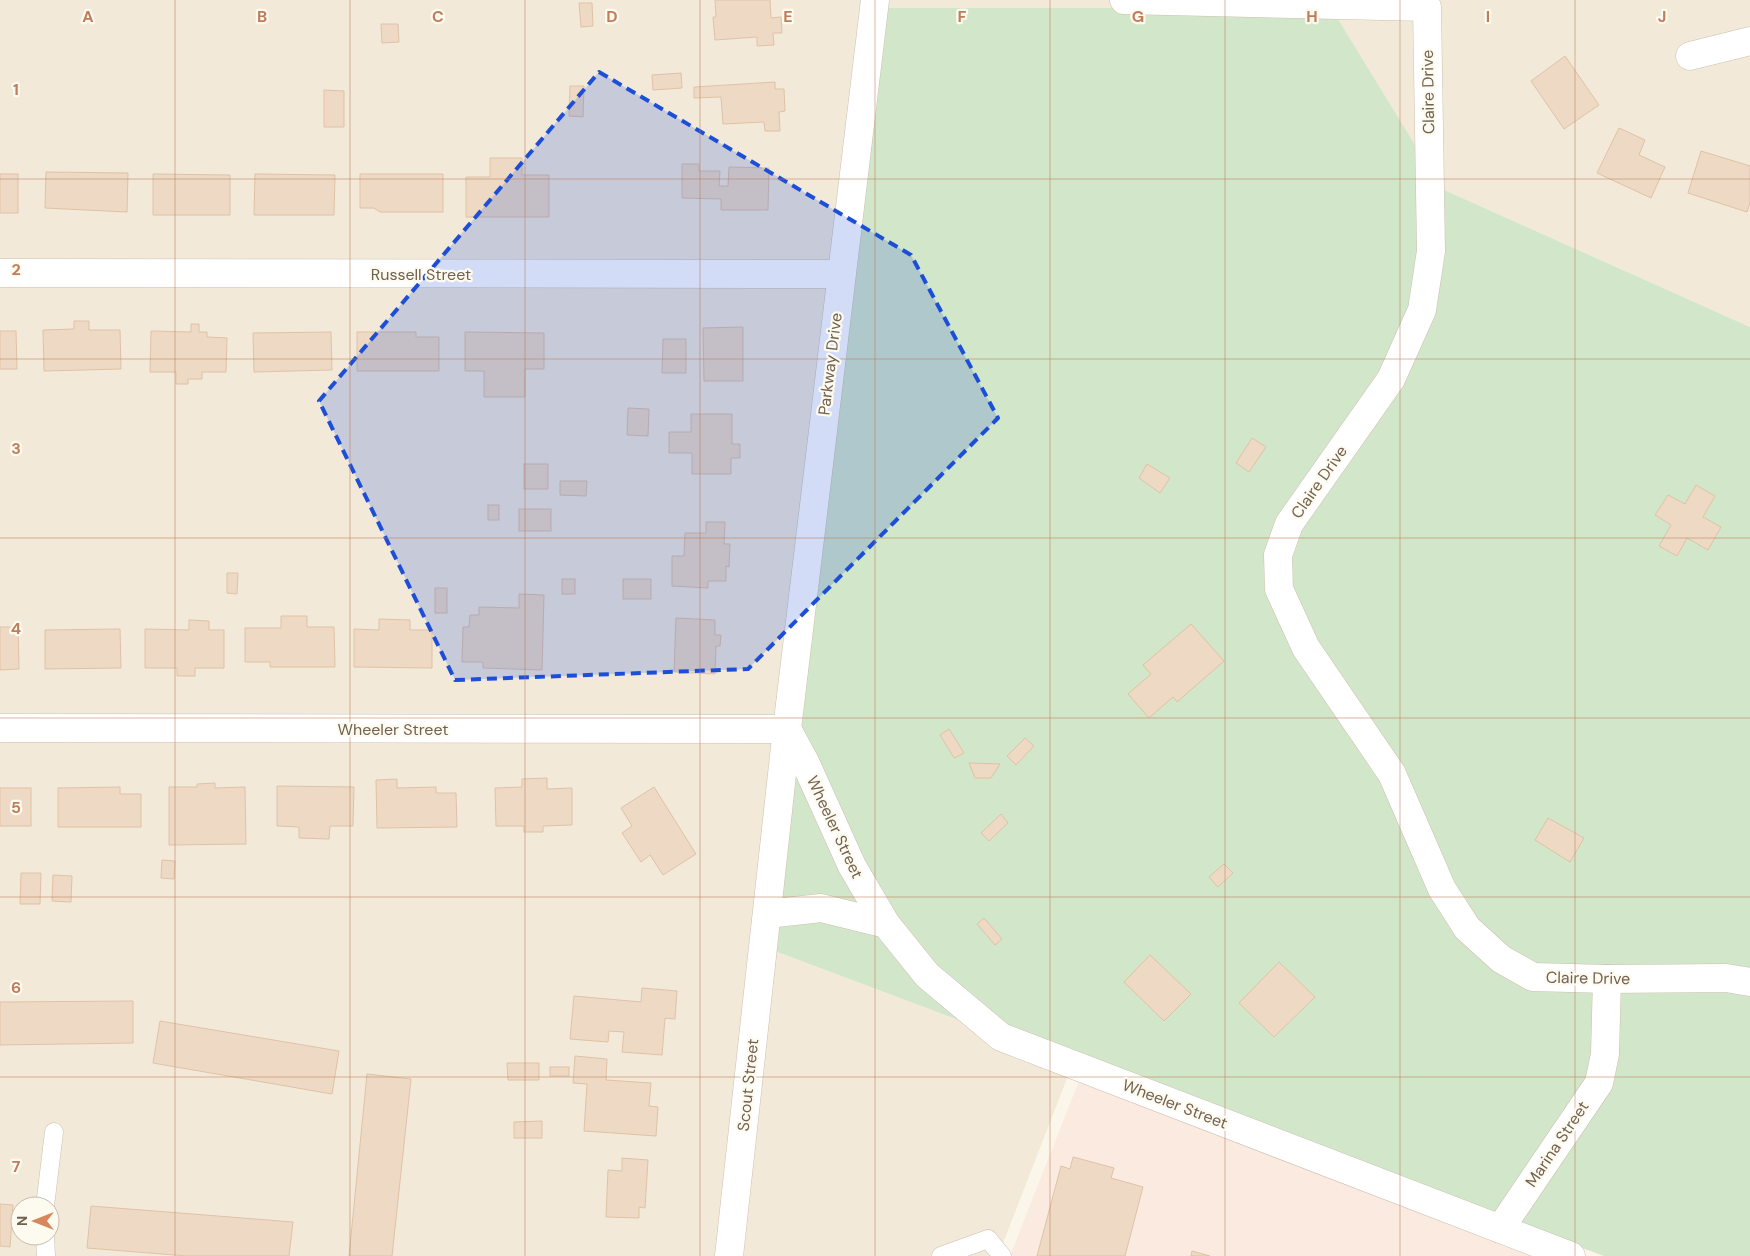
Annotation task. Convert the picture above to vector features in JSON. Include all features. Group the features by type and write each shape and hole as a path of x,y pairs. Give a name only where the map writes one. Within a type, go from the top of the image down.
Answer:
{"street":[{"name":"Parkway Drive","path":"786,729 874,0"},
{"name":"Claire Drive","path":"1124,0 1427,7 1431,251 1422,310 1391,379 1289,524 1278,555 1279,589 1306,648 1392,774 1442,889 1467,928 1501,959 1533,977 1607,979 1726,978 1750,982"},
{"path":"1690,56 1750,41"},
{"name":"Russell Street","path":"0,273 841,274"},
{"name":"Wheeler Street","path":"0,728 786,729"},
{"name":"Wheeler Street","path":"767,914 786,729"},
{"name":"Wheeler Street","path":"786,729 805,762 852,866 886,924 927,974 1001,1037 1500,1228"},
{"path":"767,914 821,908 886,924"},
{"name":"Scout Street","path":"729,1256 767,914"},
{"name":"Marina Street","path":"1500,1228 1599,1083 1605,1054 1607,979"},
{"path":"1500,1228 1572,1256"}],"lane":[{"path":"46,1196 54,1132"},
{"path":"941,1256 988,1239 1002,1256"}],"highlighted area":[{"path":"599,72 911,255 998,418 748,669 455,680 319,401"}],"shaded area":[{"path":"0,0 1750,0 1750,327 1442,189 769,949 1073,1063 998,1256 0,1256"},
{"path":"1079,1081 1532,1256 1010,1256"}],"green space":[{"path":"881,8 1331,8 1442,189 1750,327 1750,1256 1604,1256 1342,1159 1073,1063 764,947"}],"building":[{"path":"715,0 770,0 771,18 781,17 782,33 773,33 774,45 757,46 757,37 715,40 713,17 716,17"},
{"path":"579,3 592,3 593,26 581,27"},
{"path":"381,24 398,24 399,42 382,43"},
{"path":"1565,56 1599,105 1564,129 1531,81"},
{"path":"681,73 682,88 653,90 652,75"},
{"path":"775,82 775,89 784,89 785,111 779,112 780,131 765,131 764,122 723,124 721,97 694,98 694,87"},
{"path":"570,86 584,86 583,117 569,116"},
{"path":"324,90 344,91 344,127 324,127"},
{"path":"1619,128 1645,140 1639,155 1665,167 1651,198 1597,173"},
{"path":"1701,151 1750,166 1750,203 1747,212 1688,193"},
{"path":"490,158 522,158 522,175 549,175 549,217 466,217 466,177 490,177"},
{"path":"682,164 699,164 699,171 720,171 719,186 728,186 729,167 769,168 768,210 721,210 721,199 682,198"},
{"path":"46,172 128,173 127,212 45,208"},
{"path":"0,174 18,174 18,213 0,213"},
{"path":"153,174 230,175 230,215 153,215"},
{"path":"255,174 335,175 334,215 254,215"},
{"path":"360,174 443,174 443,212 380,212 374,208 360,208"},
{"path":"74,321 89,321 89,330 120,330 121,369 44,371 43,330 74,329"},
{"path":"191,324 199,324 199,332 207,332 207,337 227,338 226,372 202,372 202,379 188,379 188,384 176,384 176,372 150,372 151,331 191,332"},
{"path":"743,327 743,381 704,381 703,328"},
{"path":"0,331 16,331 17,369 0,369"},
{"path":"331,332 332,370 254,372 253,333"},
{"path":"357,332 416,332 416,337 439,337 439,371 357,371"},
{"path":"465,332 544,333 544,369 525,369 525,397 484,397 484,371 465,371"},
{"path":"663,339 686,339 686,373 662,373"},
{"path":"628,408 649,409 648,436 627,435"},
{"path":"691,414 732,414 732,444 740,444 740,458 731,458 731,474 692,474 692,453 669,453 669,432 691,432"},
{"path":"1252,438 1266,447 1249,472 1236,463"},
{"path":"524,464 548,464 548,489 524,489"},
{"path":"1147,464 1170,478 1160,493 1139,478"},
{"path":"560,481 587,481 586,496 560,495"},
{"path":"1696,485 1715,496 1703,517 1721,527 1708,550 1687,538 1677,556 1659,546 1671,525 1655,515 1668,495 1685,504"},
{"path":"488,505 499,505 499,520 488,520"},
{"path":"519,509 551,509 551,531 519,531"},
{"path":"706,522 725,522 724,544 730,544 729,567 726,566 726,581 708,581 708,588 672,586 672,556 684,556 685,533 706,533"},
{"path":"227,573 238,573 237,594 227,593"},
{"path":"562,579 575,579 575,594 562,594"},
{"path":"623,579 651,579 651,599 623,599"},
{"path":"435,588 447,588 447,613 435,613"},
{"path":"519,594 544,595 542,670 483,668 483,662 462,662 463,627 469,627 470,615 479,615 479,607 519,608"},
{"path":"281,616 307,616 307,627 334,627 335,667 270,667 270,662 245,662 245,628 281,628"},
{"path":"676,618 715,620 715,635 721,635 720,646 716,646 715,674 674,672"},
{"path":"379,619 410,620 410,630 432,630 432,668 354,667 354,629 379,630"},
{"path":"189,620 209,621 209,630 224,630 224,668 195,668 195,676 177,676 177,668 145,668 145,629 189,630"},
{"path":"1191,624 1224,661 1177,702 1173,697 1149,718 1128,694 1151,674 1143,665"},
{"path":"0,627 18,627 19,669 0,670"},
{"path":"120,629 121,668 45,669 45,630"},
{"path":"949,729 964,753 954,758 940,735"},
{"path":"1025,738 1034,746 1016,765 1007,756"},
{"path":"969,763 1000,764 991,778 975,778"},
{"path":"547,778 547,789 572,788 572,825 543,826 543,832 524,832 524,826 496,826 495,788 522,787 522,779"},
{"path":"397,779 397,788 436,787 436,793 456,793 457,827 377,828 376,780"},
{"path":"215,783 215,788 245,787 246,844 169,845 169,787 197,787 197,784"},
{"path":"277,786 354,787 353,826 330,826 329,839 299,838 299,827 277,826"},
{"path":"120,787 120,794 141,794 141,827 58,827 58,788"},
{"path":"654,787 696,854 663,875 650,855 641,862 622,833 632,826 621,808"},
{"path":"0,788 31,788 31,826 0,826"},
{"path":"1001,814 1008,823 989,841 981,833"},
{"path":"1548,818 1584,838 1570,862 1535,840"},
{"path":"162,860 175,861 174,879 161,878"},
{"path":"1224,864 1233,873 1218,887 1209,877"},
{"path":"21,873 41,873 40,904 20,904"},
{"path":"53,875 72,876 71,902 52,901"},
{"path":"984,918 1002,939 995,945 977,924"},
{"path":"1150,955 1191,994 1164,1021 1124,982"},
{"path":"1279,962 1315,997 1274,1037 1239,1003"},
{"path":"642,988 677,991 675,1019 665,1018 662,1055 622,1052 624,1032 609,1031 608,1042 570,1039 574,996 641,1002"},
{"path":"133,1001 133,1043 0,1045 0,1002"},
{"path":"160,1021 339,1051 332,1094 153,1063"},
{"path":"575,1056 607,1059 606,1080 651,1083 649,1106 658,1107 656,1136 584,1131 587,1084 573,1083"},
{"path":"507,1063 539,1063 539,1080 508,1080"},
{"path":"550,1067 569,1067 569,1076 550,1076"},
{"path":"367,1074 411,1079 392,1256 349,1256"},
{"path":"542,1121 542,1138 514,1138 514,1122"},
{"path":"1073,1157 1114,1168 1111,1178 1143,1187 1125,1256 1037,1256 1061,1166 1070,1169"},
{"path":"622,1158 648,1160 645,1208 639,1207 639,1218 606,1217 608,1170 622,1171"},
{"path":"0,1204 10,1205 10,1247 0,1246"},
{"path":"91,1206 293,1222 289,1256 187,1256 87,1248"},
{"path":"1192,1251 1210,1256 1191,1256"}]}
